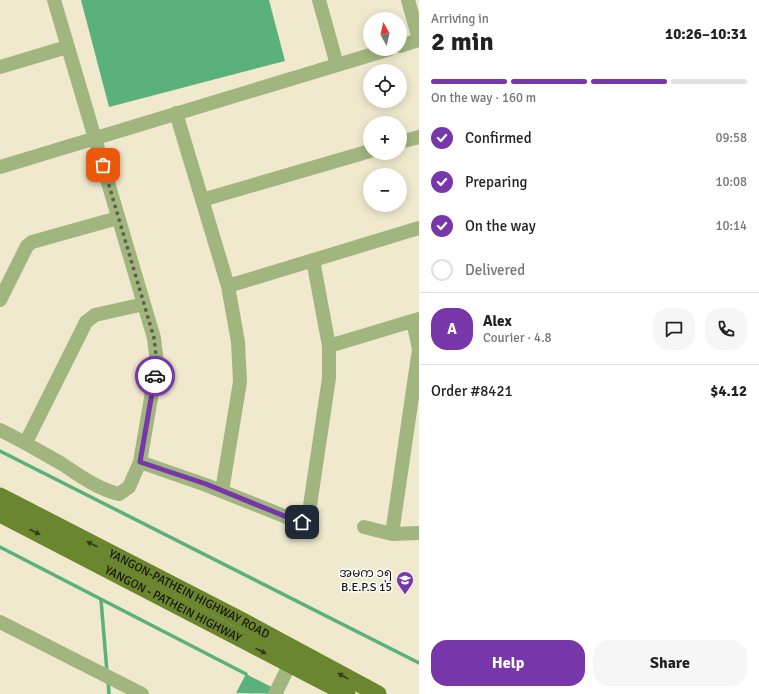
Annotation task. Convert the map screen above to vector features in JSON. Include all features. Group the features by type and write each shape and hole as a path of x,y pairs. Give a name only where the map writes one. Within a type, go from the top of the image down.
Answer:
{"main road":[{"name":"YANGON-PATHEIN HIGHWAY ROAD","path":"0,496 238,619 378,694"},
{"name":"YANGON - PATHEIN HIGHWAY","path":"0,514 286,671 347,694"}],"street":[{"path":"0,430 26,442 90,482 110,492 119,494 129,487 140,462 157,363 154,338 54,0"},
{"path":"319,0 337,65"},
{"path":"407,43 419,39 408,0"},
{"path":"0,67 67,47"},
{"path":"0,167 367,56"},
{"path":"176,113 228,286 238,342 240,382 222,491"},
{"path":"407,140 419,137"},
{"path":"202,200 363,153"},
{"path":"0,300 27,246 32,242 118,218"},
{"path":"228,286 419,228"},
{"path":"140,462 222,491 294,520 302,522 308,519 329,378 329,346 313,260"},
{"path":"26,442 86,322 95,315 144,304"},
{"path":"329,346 416,320 419,349 392,534"},
{"path":"364,527 392,534 419,533"},
{"path":"0,622 142,694"},
{"path":"275,694 286,671"}],"shaded area":[{"path":"81,0 269,0 285,61 109,107"},
{"path":"246,674 285,694 236,693"}],"waterway":[{"path":"0,451 419,663"},
{"path":"0,547 246,674"},
{"path":"101,600 107,672"},
{"path":"108,680 109,694"}],"way so far":[{"path":"103,165 154,338 157,363 155,376"}],"place":[{"name":"အမက ၁၅ B.E.P.S 15","path":"405,595"}],"route":[{"path":"155,376 140,462 206,484 302,522"}]}
